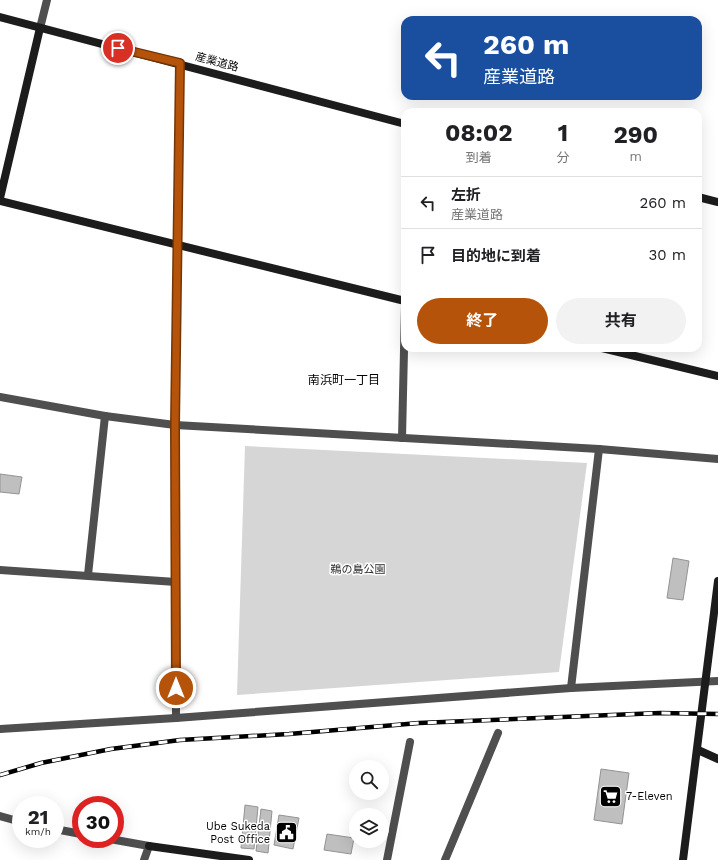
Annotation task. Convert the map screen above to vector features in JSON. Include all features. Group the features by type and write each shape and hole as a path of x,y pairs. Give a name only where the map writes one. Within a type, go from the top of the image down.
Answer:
{"street":[{"path":"47,0 0,200 401,300"},
{"name":"産業道路","path":"0,17 180,63 401,123"},
{"path":"176,718 175,425 180,63"},
{"path":"702,198 718,202"},
{"path":"402,438 404,352"},
{"path":"619,352 718,376"},
{"path":"0,397 106,416 175,425 599,449 718,459"},
{"path":"88,575 106,416"},
{"path":"571,688 599,449"},
{"path":"0,570 176,582"},
{"path":"683,860 718,581"},
{"path":"0,729 176,718 571,688 705,680 718,681"},
{"path":"445,860 498,733"},
{"path":"387,860 410,742"},
{"path":"698,750 718,759"},
{"path":"0,816 12,819"},
{"path":"124,842 249,860"},
{"path":"144,860 149,846"}],"green space":[{"name":"鵜の島公園","path":"245,446 587,463 559,672 237,695"}],"building":[{"path":"0,474 22,477 19,494 0,492"},
{"path":"673,558 689,561 683,600 667,598"},
{"name":"7-Eleven","path":"601,769 629,773 622,824 594,820"},
{"path":"245,805 258,807 254,849 241,848"},
{"path":"261,809 272,811 268,853 256,851"},
{"path":"279,815 299,818 293,849 274,845"},
{"path":"327,834 349,837 349,848 352,848 351,854 324,850"}],"railway":[{"path":"0,775 41,763 111,749 180,740 289,734 419,723 660,713 718,714"}],"place":[{"name":"7-Eleven","path":"611,796"},
{"name":"Ube Sukeda Post Office","path":"286,832"}],"district":[{"name":"南浜町一丁目","path":"344,380"}],"route":[{"path":"118,48 180,63 175,425 176,688"}]}
